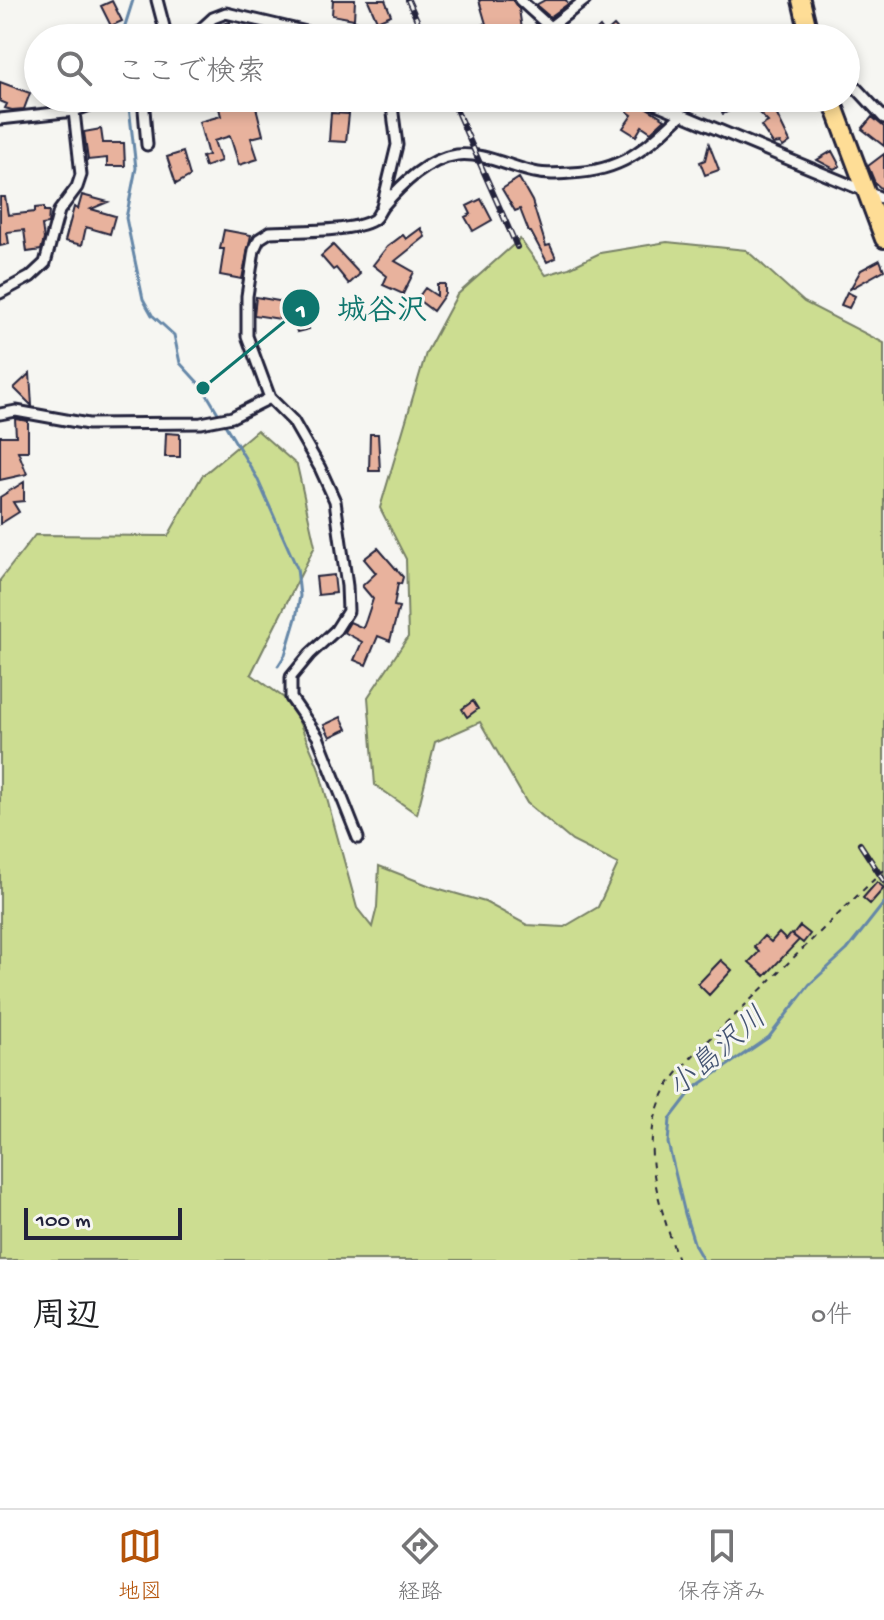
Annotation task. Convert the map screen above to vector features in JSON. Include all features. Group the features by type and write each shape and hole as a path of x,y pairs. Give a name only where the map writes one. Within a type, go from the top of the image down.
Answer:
{"highway":[{"path":"801,0 807,24"},
{"path":"836,112 884,239"}],"street":[{"path":"157,0 163,24"},
{"path":"520,0 547,24"},
{"path":"554,24 585,0"},
{"path":"206,24 226,13 273,24"},
{"path":"860,92 884,118"},
{"path":"0,119 65,112"},
{"path":"0,293 30,277 45,263 59,211 77,187 81,175 74,112"},
{"path":"144,112 147,145"},
{"path":"382,207 397,145 393,112"},
{"path":"672,112 884,199"},
{"path":"358,838 318,737 291,698 291,677 336,630 348,611 344,551 335,501 293,421 268,399 247,336 247,296 254,250 259,239 270,232 360,225 375,219 382,207 410,178 437,162 457,155 488,157 546,174 605,170 637,155 680,116"},
{"path":"0,414 16,411 88,424 201,423 232,417 268,399"}],"path":[{"path":"678,1260 661,1205 654,1167 652,1141 664,1092 752,996 884,870"}],"green space":[{"path":"520,239 546,275 600,253 667,242 746,250 804,302 884,343 884,1260 0,1260 0,580 35,535 168,536 202,476 257,430 297,465 315,546 251,674 291,703 318,766 357,908 372,927 377,907 379,866 433,887 485,902 527,925 564,927 598,907 618,864 572,841 527,803 480,722 435,742 417,814 375,785 368,697 408,637 406,559 380,508 426,353 457,295"}],"building":[{"path":"333,0 355,0 354,19 332,15"},
{"path":"368,0 385,0 391,15 377,21"},
{"path":"479,0 513,0 519,9 521,24 486,24"},
{"path":"545,0 566,0 568,4 550,17 536,5"},
{"path":"112,1 122,21 110,24 101,6"},
{"path":"353,21 377,23 377,24 353,24"},
{"path":"0,82 24,91 24,109 5,108 7,104 0,101"},
{"path":"220,112 257,112 263,135 251,138 258,159 239,165 230,136 214,141 221,161 205,167 202,157 208,155 199,122 221,116"},
{"path":"628,112 653,112 665,119 651,132 642,126 636,136 623,128 632,115"},
{"path":"758,112 775,112 790,142 783,147 780,143 773,144 761,126 768,122"},
{"path":"331,113 349,114 346,142 329,141"},
{"path":"872,117 884,127 884,146 862,129"},
{"path":"101,129 103,143 124,143 125,166 107,166 107,158 88,160 84,132"},
{"path":"709,144 719,170 705,175 700,162 705,160"},
{"path":"832,151 840,166 834,169 817,160"},
{"path":"183,152 190,176 176,184 167,157"},
{"path":"884,154 884,191 875,183 868,166"},
{"path":"519,178 532,201 546,246 550,245 556,258 547,262 529,232 520,209 515,211 502,189"},
{"path":"82,195 108,202 91,209 115,216 110,234 86,227 82,245 65,241 74,207 78,209"},
{"path":"0,197 5,197 8,215 35,212 35,208 44,207 44,211 49,211 48,224 42,225 44,239 41,250 27,252 24,230 7,232 9,244 0,246"},
{"path":"481,199 492,220 473,231 465,217 471,214 467,206"},
{"path":"421,228 425,237 395,261 414,272 403,294 383,285 387,276 373,265 387,247 403,235 406,239"},
{"path":"224,230 251,235 242,279 220,275"},
{"path":"333,245 360,274 349,284 321,256"},
{"path":"880,260 884,270 850,289 861,270"},
{"path":"437,284 445,284 445,294 433,311 417,299 425,288 437,296"},
{"path":"847,292 855,296 849,308 841,305"},
{"path":"256,297 284,302 297,298 309,329 297,332 292,316 280,319 254,315"},
{"path":"30,373 32,406 14,388"},
{"path":"15,419 28,421 28,451 18,451 27,474 0,480 0,436 16,436"},
{"path":"166,433 180,434 180,457 165,457"},
{"path":"370,434 378,434 380,471 369,471"},
{"path":"24,482 24,501 13,502 19,512 0,524 0,497"},
{"path":"378,548 403,577 401,584 398,583 394,606 399,607 390,641 378,636 366,665 354,660 362,642 344,632 350,622 363,628 373,599 362,586 376,573 364,559"},
{"path":"334,575 336,593 318,595 316,577"},
{"path":"473,701 478,709 467,717 462,709"},
{"path":"341,717 347,729 330,737 324,725"},
{"path":"877,882 884,888 870,904 863,898"},
{"path":"800,926 810,934 803,943 793,935"},
{"path":"779,933 786,940 791,934 799,940 765,976 749,962 759,952 754,947 764,936 771,942"},
{"path":"721,960 732,970 709,995 698,984"}],"waterway":[{"path":"125,24 133,0"},
{"path":"130,112 136,168 126,218 143,299 152,315 174,335 180,363 203,388 257,478 297,568 300,596 296,618 285,655 278,666"},
{"name":"小島沢川","path":"703,1260 685,1214 668,1143 670,1119 693,1089 769,1037 810,984 847,950 884,903"}],"railway":[{"path":"408,0 419,24"},
{"path":"457,112 517,247"},
{"path":"860,844 884,881"}],"place":[{"name":"城谷沢","path":"203,388"}]}
